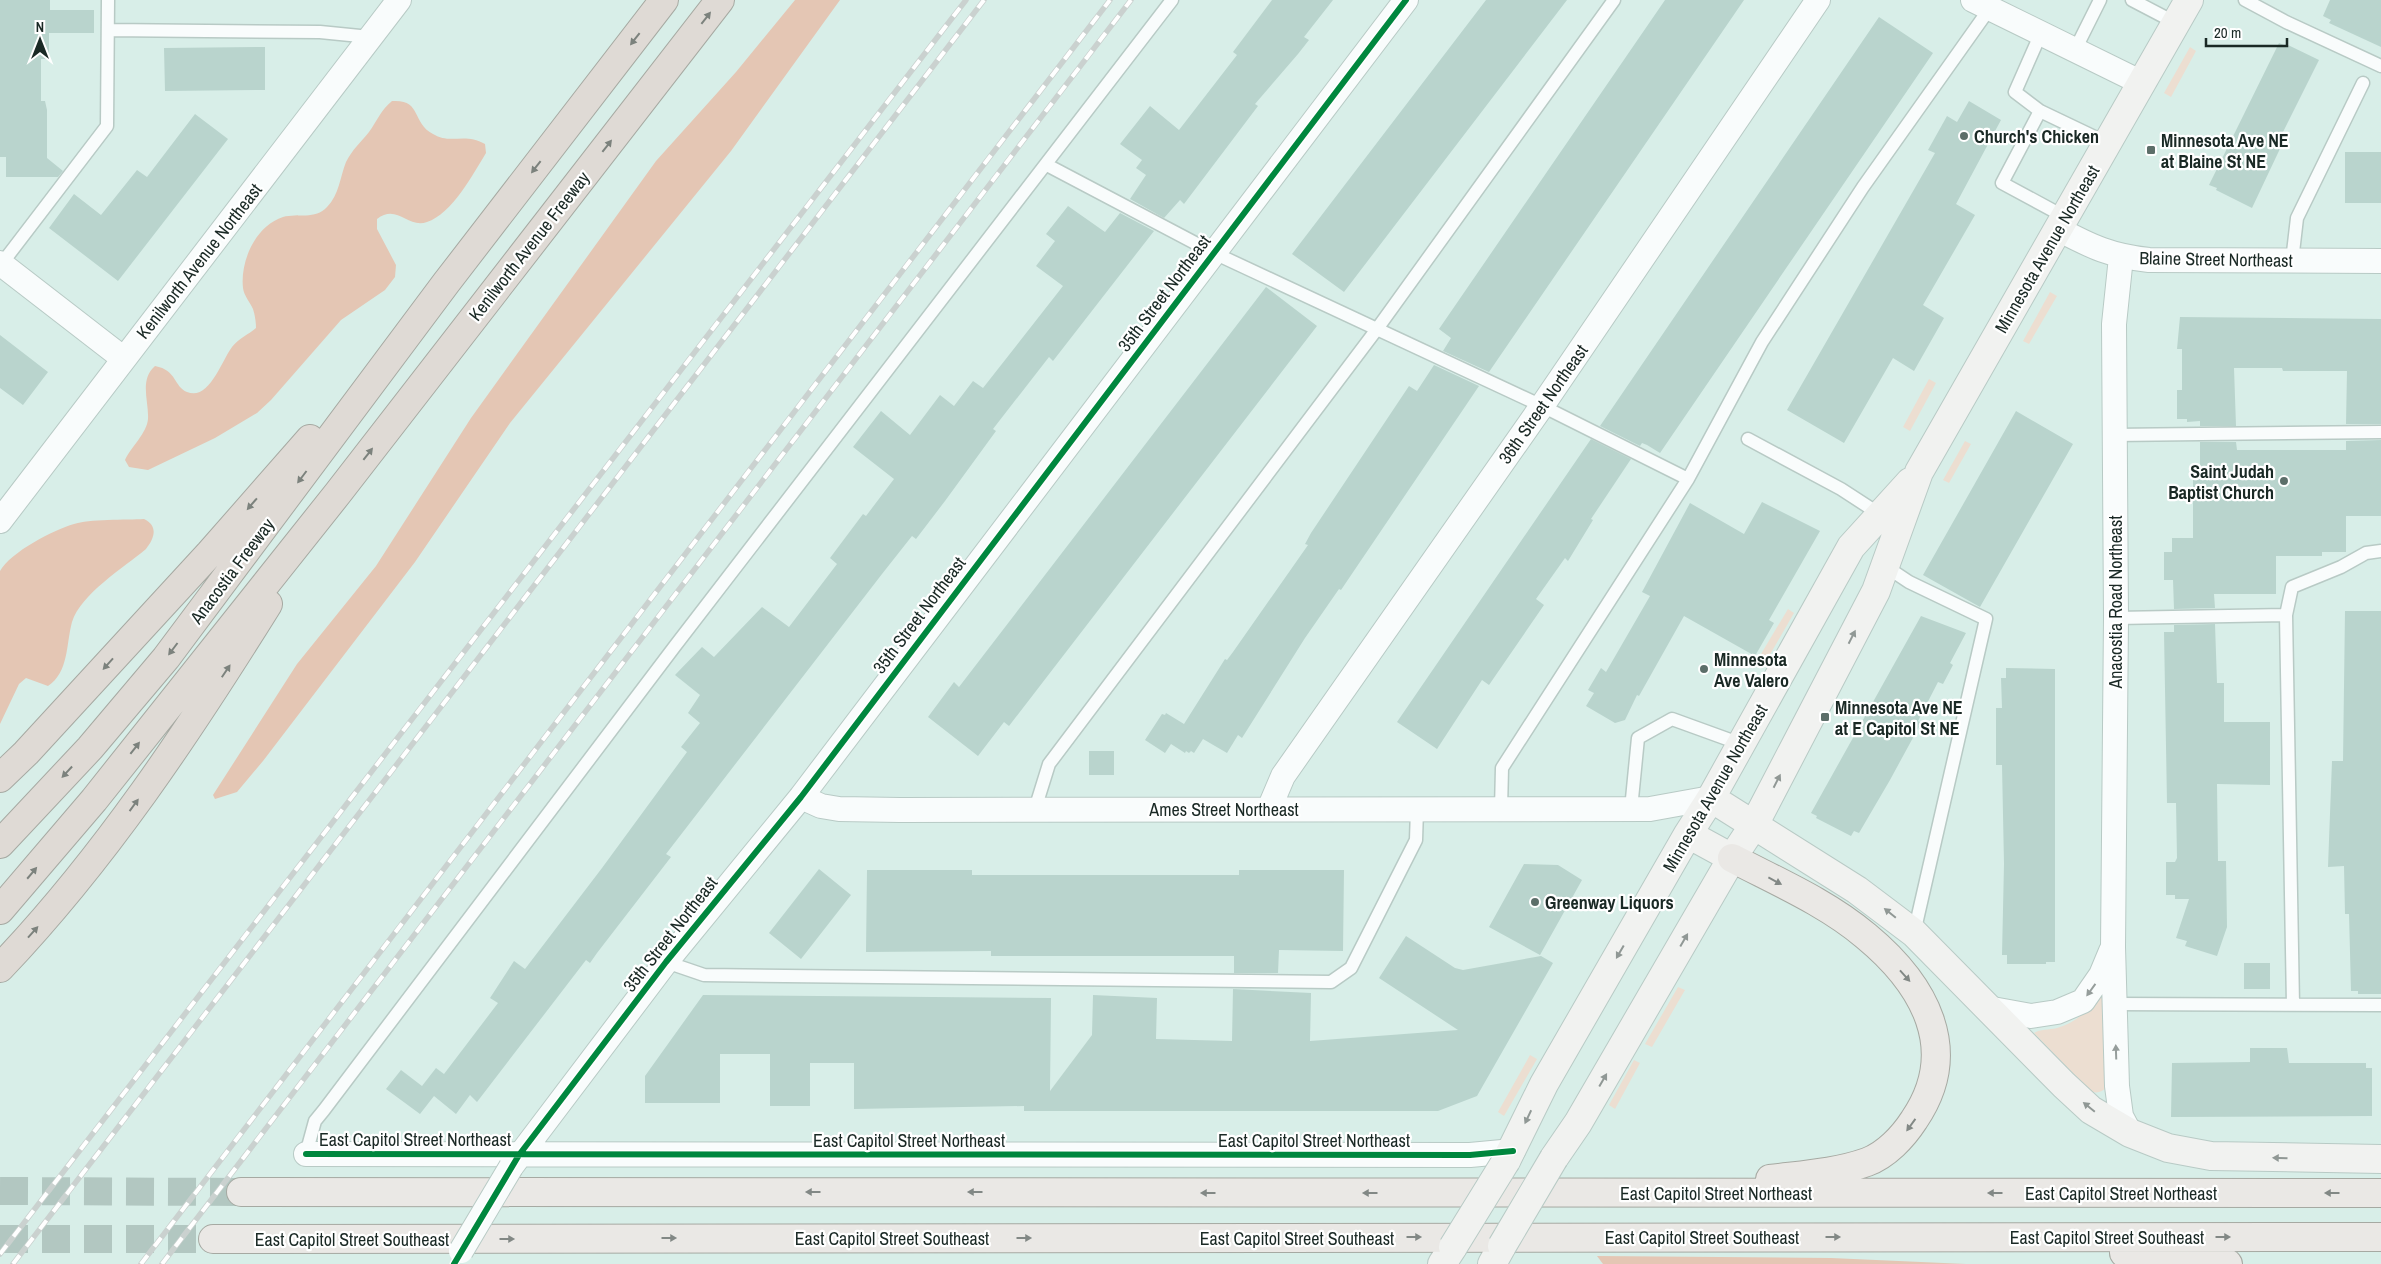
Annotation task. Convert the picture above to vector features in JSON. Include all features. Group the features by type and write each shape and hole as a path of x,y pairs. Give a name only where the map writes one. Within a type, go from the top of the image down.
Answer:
{"highway":[{"path":"0,778 26,753 210,553 446,283 664,0"},
{"name":"Kenilworth Avenue Freeway","path":"338,493 720,0"},
{"name":"Anacostia Freeway","path":"0,844 90,748 166,658 446,283"},
{"path":"0,910 94,800 338,493"},
{"path":"0,968 56,906 132,808 227,671 338,493"}],"main road":[{"name":"Minnesota Avenue Northeast","path":"1497,1255 1554,1158 1578,1123 1732,858 1754,825 1876,591 1919,472 2183,12"},
{"name":"Minnesota Avenue Northeast","path":"1448,1256 1509,1156 1544,1084 1688,834 1711,798 1851,548 1919,472"},
{"path":"1711,798 1754,825"},
{"name":"East Capitol Street Northeast","path":"1754,825 1778,842 1857,890 1914,933 2091,1110 2130,1133 2168,1148 2211,1156 2381,1159"},
{"path":"1594,1193 1718,1186 1833,1170 1868,1162 1890,1148 1908,1129 1923,1107 1930,1091 1936,1057 1935,1038 1924,1002 1914,986 1868,938 1845,920 1688,834"},
{"name":"East Capitol Street Northeast","path":"241,1192 2381,1194"},
{"path":"1945,1237 2145,1254 2228,1264"},
{"name":"East Capitol Street Southeast","path":"213,1239 2381,1237"}],"street":[{"name":"Kenilworth Avenue Northeast","path":"0,521 399,0"},
{"name":"35th Street Northeast","path":"458,1258 515,1161 666,962 800,797 1406,0"},
{"name":"36th Street Northeast","path":"1269,809 1283,776 1542,406 1818,0"},
{"path":"1981,4 2142,83"},
{"name":"Blaine Street Northeast","path":"2061,223 2094,248 2121,257 2149,260 2381,261"},
{"name":"Anacostia Road Northeast","path":"2121,257 2114,324 2113,435 2116,618 2113,947 2118,1086 2121,1116 2130,1133"},
{"path":"1,264 124,359"},
{"name":"Ames Street Northeast","path":"800,797 821,806 839,809 1640,809 1711,798"},
{"path":"1640,809 1688,834"},
{"name":"Anacostia Road Northeast","path":"1987,1008 2031,1016 2057,1012 2082,1001 2101,975 2113,947"},
{"name":"East Capitol Street Northeast","path":"306,1154 515,1161 1509,1156"}],"lane":[{"path":"1,264 107,126 108,0"},
{"path":"306,1154 315,1121 675,646 1047,165 1172,0"},
{"path":"1035,809 1049,764 1377,329 1614,0"},
{"path":"2075,50 2100,0"},
{"path":"2132,0 2183,12"},
{"path":"2245,0 2286,22 2381,66"},
{"path":"1501,809 1502,768 1688,479 1762,342 1981,4"},
{"path":"108,30 320,32 370,37"},
{"path":"2041,33 2015,92 2040,111 2107,144"},
{"path":"2292,261 2297,218 2363,82"},
{"path":"2040,111 2002,183 2061,223"},
{"path":"1047,165 1214,253 1542,406 1688,479"},
{"path":"2113,435 2381,432"},
{"path":"1748,439 1841,489 1881,514"},
{"path":"2293,1005 2286,615 2292,587 2341,567 2366,553 2381,551"},
{"path":"1885,566 1909,582 1986,619 1914,933"},
{"path":"2116,618 2286,615"},
{"path":"1640,809 1638,738 1672,720 1741,744"},
{"path":"666,962 704,974 1332,982 1350,968 1416,840 1417,809"},
{"path":"2115,1004 2381,1005"}],"shaded area":[{"path":"795,0 840,0 731,151 510,423 415,562 263,761 237,792 215,799 213,795 297,664 376,566 471,418 656,161 736,72"},
{"path":"2190,47 2196,51 2171,97 2164,93"},
{"path":"392,101 401,101 412,107 422,124 433,134 446,139 471,139 485,144 486,153 461,192 445,211 427,222 414,222 391,214 377,219 377,229 396,265 395,277 385,290 341,320 271,400 257,413 215,438 148,470 129,467 125,460 147,424 146,384 150,372 155,366 162,368 187,392 195,393 202,391 208,386 234,344 256,328 253,309 243,288 244,267 251,246 265,228 273,222 283,217 312,215 327,207 337,191 348,158"},
{"path":"2050,292 2057,296 2029,344 2023,341"},
{"path":"1929,379 1936,383 1910,431 1903,427"},
{"path":"1965,441 1971,444 1949,483 1943,480"},
{"path":"144,519 152,525 154,533 151,541 146,549 115,573 84,601 72,622 66,657 60,673 48,686 26,678 19,684 0,724 0,571 13,556 23,549 44,536 65,527 88,521"},
{"path":"1788,609 1794,613 1768,658 1761,654"},
{"path":"1678,987 1685,990 1652,1047 1645,1044"},
{"path":"2103,992 2107,1087 2095,1092 2090,1091 2034,1033 2057,1028 2071,1022 2088,1009"},
{"path":"1530,1055 1537,1059 1504,1116 1498,1112"},
{"path":"1634,1060 1640,1063 1615,1109 1609,1105"},
{"path":"1597,1256 1831,1258 1966,1264 1603,1264"}],"building":[{"path":"0,0 50,0 50,10 94,10 94,33 49,33 49,59 41,59 41,101 45,101 47,110 47,158 63,171 58,177 6,177 6,157 0,157"},
{"path":"1272,0 1333,0 1304,37 1309,40 1255,104 1258,106 1184,204 1180,200 1164,218 1130,199 1146,175 1136,168 1142,160 1120,144 1150,106 1179,130 1237,55 1233,52"},
{"path":"1486,0 1567,0 1344,292 1292,254"},
{"path":"1665,0 1744,0 1489,372 1443,351 1451,338 1439,329"},
{"path":"2330,0 2381,0 2381,47 2329,23 2331,20 2323,16"},
{"path":"1879,17 1933,53 1660,453 1647,445 1642,443 1640,446 1600,426"},
{"path":"2279,43 2288,45 2319,60 2282,134 2286,136 2252,208 2209,185"},
{"path":"265,47 265,90 165,91 164,48"},
{"path":"1969,101 2001,120 1956,204 1975,215 1923,305 1944,318 1914,371 1893,358 1844,443 1787,410 1935,153 1928,150 1947,116 1957,122"},
{"path":"195,114 228,139 118,281 49,228 74,194 101,215 137,170 147,177"},
{"path":"2345,152 2381,152 2381,203 2345,203"},
{"path":"1068,206 1105,232 1120,213 1154,231 1053,361 1049,357 993,429 996,431 916,539 912,536 882,574 666,854 671,857 590,963 586,960 477,1102 470,1095 456,1114 434,1096 420,1114 386,1089 401,1070 422,1086 436,1068 444,1074 498,1003 490,998 514,961 525,969 687,752 681,747 700,723 688,713 700,695 675,675 702,647 714,657 762,607 789,627 837,564 830,558 863,514 866,516 894,479 853,447 881,411 910,435 940,395 954,406 973,381 983,388 1063,286 1036,266 1055,241 1046,234"},
{"path":"1266,287 1317,326 1009,726 1004,722 978,756 928,717 954,682 959,687"},
{"path":"2180,317 2381,319 2381,424 2346,424 2347,371 2283,371 2282,368 2234,368 2236,426 2200,426 2200,421 2187,422 2187,419 2177,419 2177,390 2182,390 2182,349 2177,349"},
{"path":"0,335 48,372 23,405 0,388"},
{"path":"1434,365 1479,386 1341,590 1339,589 1305,638 1242,738 1238,735 1227,753 1203,739 1194,753 1186,751 1185,753 1171,744 1165,753 1145,740 1162,714 1165,715 1166,713 1184,724 1225,659 1227,660 1233,652 1308,545 1305,544 1311,533 1409,386 1417,391"},
{"path":"2016,411 2073,444 1980,607 1923,575"},
{"path":"1591,439 1631,459 1591,519 1593,520 1568,561 1565,558 1536,599 1544,605 1489,685 1482,680 1437,749 1397,722"},
{"path":"2381,440 2381,516 2346,516 2346,552 2322,552 2322,556 2276,556 2276,594 2214,594 2215,608 2174,609 2173,580 2164,580 2164,552 2172,552 2172,538 2193,538 2193,470 2200,470 2200,442 2236,442 2237,450 2346,450 2346,441"},
{"path":"1762,502 1820,531 1769,620 1774,623 1755,656 1684,616 1639,696 1637,695 1625,720 1615,723 1586,706 1594,693 1588,690 1601,668 1606,672 1650,596 1642,592 1690,503 1744,534"},
{"path":"2345,611 2381,611 2381,994 2358,994 2358,991 2351,991 2349,914 2345,914 2344,866 2328,867 2332,761 2343,761"},
{"path":"1921,616 1966,633 1950,663 1953,665 1943,684 1938,682 1918,721 1921,723 1890,780 1859,833 1854,831 1851,836 1816,818 1817,816 1811,813"},
{"path":"2215,624 2217,683 2224,683 2224,722 2270,722 2270,785 2217,784 2218,861 2226,861 2227,927 2217,956 2185,946 2187,941 2176,938 2189,899 2175,899 2175,895 2166,895 2166,862 2175,862 2177,858 2176,803 2167,803 2164,632 2174,632 2174,625"},
{"path":"2006,668 2055,669 2055,962 2046,962 2046,964 2007,964 2007,955 2002,955 2004,864 2002,765 1996,765 1996,708 2002,708 2001,678 2006,678"},
{"path":"1089,751 1114,751 1114,775 1089,775"},
{"path":"1524,864 1558,865 1582,880 1540,955 1489,927"},
{"path":"819,869 851,895 801,959 769,933"},
{"path":"867,870 972,870 972,875 1239,875 1239,870 1344,870 1343,951 1279,950 1278,973 1234,973 1234,956 991,956 991,951 866,952"},
{"path":"1406,936 1455,968 1463,970 1541,956 1553,963 1477,1096 1438,1111 1024,1111 1024,1106 854,1109 854,1063 810,1063 810,1106 770,1106 770,1054 720,1054 720,1103 645,1103 645,1076 703,995 1051,998 1050,1091 1092,1035 1093,995 1157,998 1156,1039 1232,1041 1233,989 1311,993 1310,1041 1458,1030 1379,978"},
{"path":"2244,963 2270,963 2270,989 2244,989"},
{"path":"2250,1048 2287,1048 2289,1063 2366,1063 2366,1068 2372,1068 2372,1116 2171,1117 2172,1063 2250,1062"}],"tunnel":[{"path":"0,1191 241,1192"},
{"path":"0,1239 213,1239"}],"railway":[{"path":"0,1254 966,0"},
{"path":"13,1264 984,0"},
{"path":"141,1264 1110,0"},
{"path":"162,1264 1131,0"}],"cycle path":[{"path":"454,1264 519,1155 666,962 801,797 1406,0"},
{"path":"306,1154 1470,1155 1513,1151"}],"place":[{"name":"Church's Chicken","path":"1964,136"},
{"name":"Minnesota Ave NE at Blaine St NE","path":"2151,150"},
{"name":"Saint Judah Baptist Church","path":"2284,481"},
{"name":"Minnesota Ave Valero","path":"1704,669"},
{"name":"Minnesota Ave NE at E Capitol St NE","path":"1825,717"},
{"name":"Greenway Liquors","path":"1535,902"}]}
